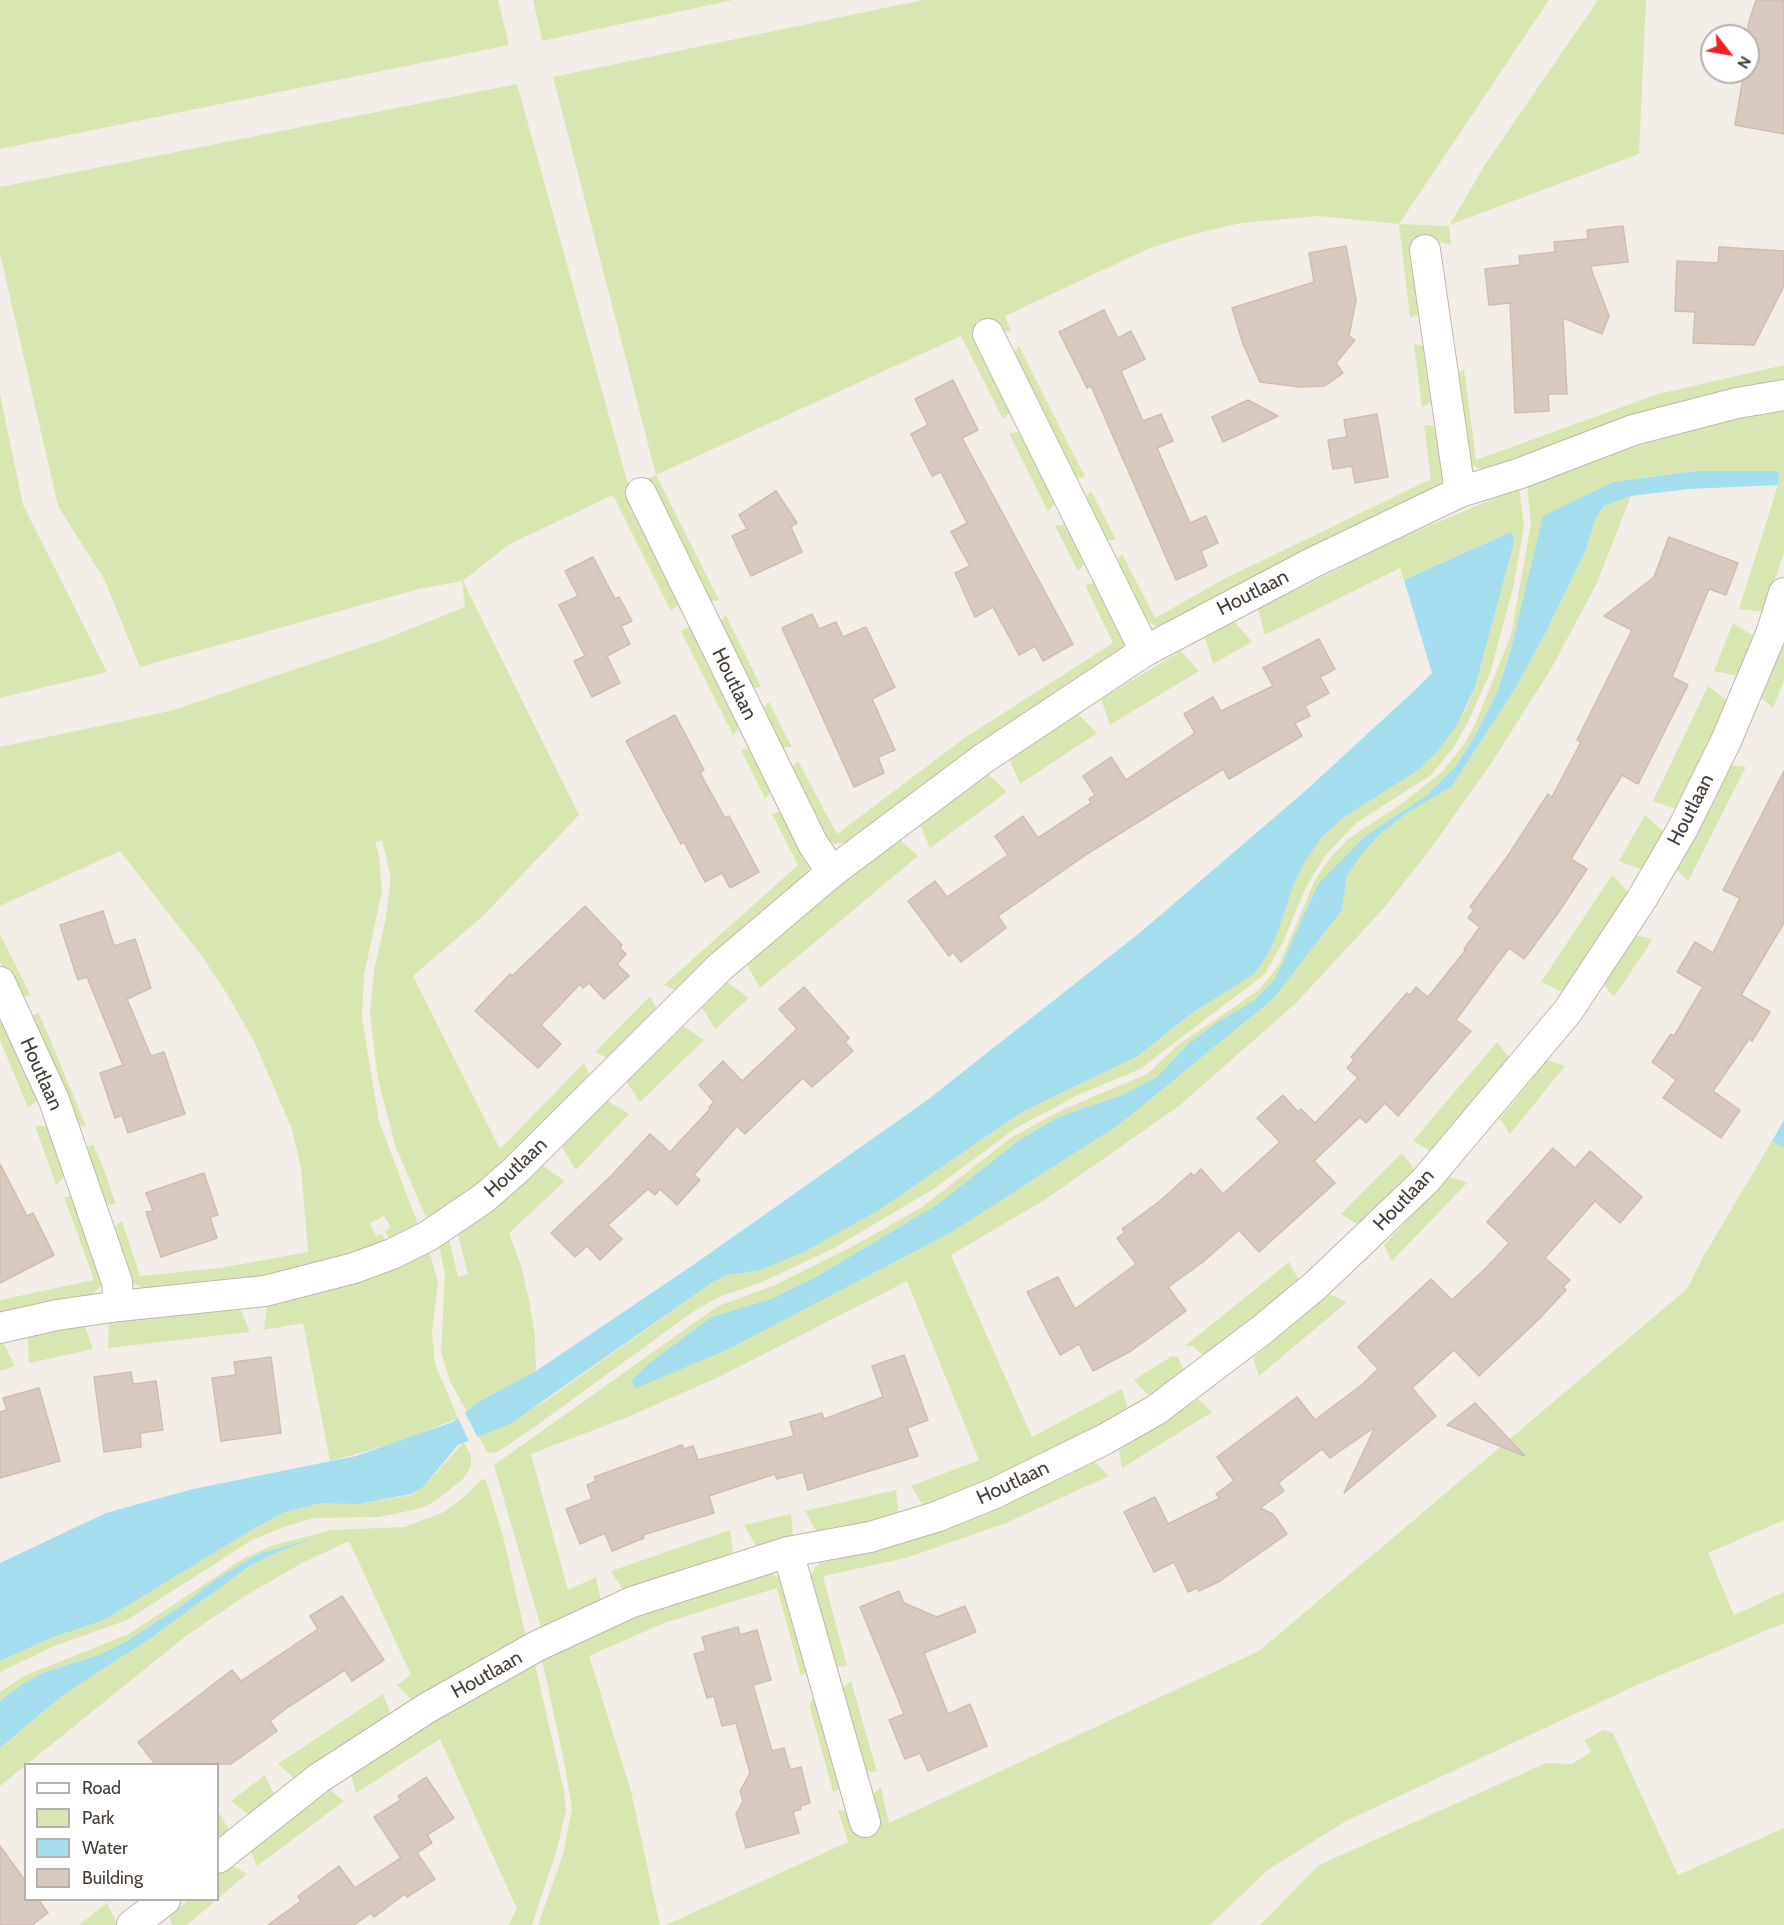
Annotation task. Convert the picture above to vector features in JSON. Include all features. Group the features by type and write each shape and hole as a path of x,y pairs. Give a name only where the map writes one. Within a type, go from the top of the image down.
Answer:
{"street":[{"path":"1425,250 1460,492"},
{"path":"988,334 1145,651"},
{"name":"Houtlaan","path":"0,1328 57,1315 118,1306 265,1291 314,1281 392,1254 428,1236 484,1198 517,1169 720,967 832,872 984,758 1145,651 1312,563 1460,492 1518,474 1633,430 1737,403 1784,395"},
{"name":"Houtlaan","path":"641,493 813,844 832,872"},
{"name":"Houtlaan","path":"219,1857 320,1778 427,1708 537,1647 632,1602 788,1552 870,1537 936,1517 995,1493 1105,1439 1156,1410 1316,1286 1425,1181 1568,1011 1643,897 1683,828 1726,741 1771,634 1784,593"},
{"name":"Houtlaan","path":"0,982 54,1100 117,1282 118,1306"},
{"path":"788,1552 865,1822"},
{"path":"132,1925 162,1901"}],"green space":[{"path":"0,0 498,0 509,45 0,149"},
{"path":"533,0 733,0 542,41"},
{"path":"923,0 1549,0 1399,224 1318,216 1241,223 1190,235 1150,248 1005,316 1011,331 998,332 1014,407 1003,419 961,336 656,475 553,77"},
{"path":"1598,0 1646,0 1639,154 1450,225 1484,166"},
{"path":"517,84 629,488 683,600 671,611 613,495 508,545 463,581 579,815 482,917 413,976 500,1149 584,1063 591,1079 497,1175 428,1222 395,1145 378,1079 370,1014 374,971 386,917 391,877 382,840 375,843 379,855 382,891 364,975 362,1018 379,1121 419,1227 390,1241 385,1231 391,1227 384,1216 370,1223 376,1236 382,1233 386,1242 367,1251 269,1277 144,1289 133,1283 127,1274 111,1229 122,1221 140,1276 220,1268 308,1252 301,1168 292,1129 253,1039 227,994 201,955 120,851 0,906 0,747 170,711 388,638 465,607 462,581 419,589 140,667 104,579 58,506 0,254 0,187"},
{"path":"1399,224 1449,226 1451,245 1435,241 1434,237 1417,239 1425,311 1410,318"},
{"path":"1414,344 1429,347 1436,400 1422,407"},
{"path":"1019,346 1085,477 1070,479 1010,358"},
{"path":"1784,365 1784,380 1735,391 1492,468 1478,468 1470,464 1450,380 1464,369 1476,460 1658,394"},
{"path":"0,394 23,505 107,672 0,698"},
{"path":"1784,407 1784,553 1764,612 1739,609 1778,485 1779,471 1696,471 1613,482 1544,516 1511,649 1497,693 1473,739 1456,766 1426,796 1365,836 1318,884 1275,980 1255,1000 1189,1043 1157,1077 1120,1096 1058,1117 1018,1141 938,1204 814,1278 771,1299 711,1317 649,1363 632,1380 634,1388 727,1350 952,1232 1120,1124 1273,999 1342,910 1347,876 1361,855 1380,834 1407,813 1452,786 1516,687 1545,634 1585,552 1596,518 1604,506 1631,496 1597,583 1551,669 1494,759 1435,843 1384,908 1296,1003 1179,1106 1046,1199 951,1255 1032,1437 1122,1389 1129,1413 1036,1461 924,1507 911,1486 979,1460 907,1281 721,1376 628,1417 531,1454 568,1590 596,1577 601,1601 542,1631 494,1465 718,1306 773,1286 859,1243 922,1207 1012,1137 1062,1110 1147,1074 1178,1045 1259,990 1279,965 1315,880 1330,858 1348,839 1401,804 1442,772 1465,743 1476,722 1511,635 1531,524 1527,485 1602,457 1687,431"},
{"path":"1424,425 1440,426 1446,470 1444,484 1161,628 1142,620 1113,564 1122,554 1155,618 1224,579 1431,479"},
{"path":"1026,431 1059,499 1048,511 1009,433"},
{"path":"656,475 719,600 705,602 644,481"},
{"path":"1519,488 1524,527 1513,588 1490,673 1468,722 1454,747 1431,775 1356,823 1325,856 1306,887 1282,944 1265,974 1140,1069 1078,1095 1016,1128 935,1188 834,1248 760,1283 719,1297 697,1309 533,1428 496,1453 487,1452 479,1437 544,1402 713,1282 727,1275 758,1271 879,1210 1022,1112 1138,1056 1192,1013 1253,974 1268,954 1294,884 1306,860 1323,836 1342,818 1418,770 1437,752 1466,709 1475,687 1514,543 1513,536 1509,532 1404,580 1400,568 1265,635 1258,609 1398,539"},
{"path":"1091,491 1116,540 1102,540 1082,503"},
{"path":"1072,523 1090,558 1078,571 1055,526"},
{"path":"1101,582 1126,641 1120,654 851,842 835,844 823,838 789,771 798,761 837,834 966,737 1113,643 1085,585"},
{"path":"726,615 761,687 747,688 716,625"},
{"path":"1234,621 1252,642 1213,664 1205,638"},
{"path":"1733,623 1755,637 1739,676 1714,671"},
{"path":"694,624 743,724 733,735 681,631"},
{"path":"1784,632 1784,680 1773,708 1759,696"},
{"path":"1181,651 1199,671 1110,725 1101,699"},
{"path":"1708,686 1728,701 1716,730 1677,809 1653,801"},
{"path":"769,702 792,747 777,748 759,712"},
{"path":"1078,714 1097,733 1020,784 1009,759"},
{"path":"755,747 775,786 765,799 741,750"},
{"path":"1727,765 1746,767 1688,881 1675,868"},
{"path":"988,774 1007,792 930,848 919,823"},
{"path":"787,810 810,863 807,876 679,992 664,985 798,865 772,814"},
{"path":"1645,815 1664,832 1643,870 1619,861"},
{"path":"899,839 918,856 760,988 747,965 830,893"},
{"path":"1612,875 1629,893 1563,992 1541,982"},
{"path":"0,934 31,996 16,996 0,962"},
{"path":"1634,935 1653,939 1614,997 1602,983"},
{"path":"727,982 749,998 715,1029 701,1006"},
{"path":"650,996 658,1012 610,1059 595,1052"},
{"path":"38,1012 86,1126 73,1126 28,1020"},
{"path":"0,1017 41,1097 28,1108 0,1040"},
{"path":"682,1025 704,1040 640,1102 626,1081"},
{"path":"1497,1042 1513,1062 1435,1154 1413,1141"},
{"path":"1547,1060 1565,1066 1510,1134 1500,1119"},
{"path":"606,1100 629,1114 576,1170 562,1147"},
{"path":"35,1126 50,1126 70,1171 56,1185"},
{"path":"1772,1141 1784,1148 1784,1520 1708,1553 1734,1615 1784,1592 1784,1623 1637,1685 1346,1821 1269,1869 1210,1925 666,1925 848,1842 838,1810 852,1812 881,1787 889,1823 1259,1651 1687,1289 1703,1257"},
{"path":"93,1144 116,1204 103,1205 83,1150"},
{"path":"1402,1153 1417,1173 1363,1228 1341,1214"},
{"path":"543,1166 565,1181 509,1233 522,1269 529,1300 535,1335 536,1371 480,1401 467,1412 450,1381 441,1352 445,1275 439,1245 449,1239 458,1277 468,1274 458,1234 496,1209"},
{"path":"1449,1176 1467,1183 1392,1261 1384,1245"},
{"path":"80,1195 104,1282 92,1295 0,1317 0,1300 94,1280 64,1197"},
{"path":"429,1250 438,1282 432,1333 435,1364 458,1418 403,1441 330,1461 303,1323 264,1330 267,1304"},
{"path":"1289,1262 1301,1284 1208,1360 1193,1346 1185,1346"},
{"path":"1329,1294 1347,1302 1259,1376 1253,1358"},
{"path":"240,1308 250,1332 108,1348 109,1321"},
{"path":"84,1324 93,1349 29,1363 28,1337"},
{"path":"3,1342 15,1366 0,1371 0,1343"},
{"path":"1172,1356 1178,1357 1186,1376 1152,1400 1134,1380"},
{"path":"1198,1399 1212,1412 1122,1468 1119,1450"},
{"path":"464,1442 471,1456 471,1466 464,1478 437,1500 422,1508 379,1517 314,1518 284,1527 252,1540 127,1620 52,1647 0,1672 0,1661 51,1638 104,1620 285,1512 320,1502 359,1504 411,1495 423,1487"},
{"path":"1095,1462 1109,1476 1006,1523 906,1558 823,1576 847,1666 830,1667 809,1577 819,1563 982,1513"},
{"path":"482,1479 486,1480 504,1540 526,1637 415,1703 397,1685 411,1675 349,1541 302,1563 245,1596 186,1636 29,1763 24,1763 24,1767 0,1786 0,1748 63,1695 151,1638 251,1565 302,1542 258,1554 219,1577 181,1606 125,1642 101,1654 42,1673 0,1701 0,1692 24,1676 129,1634 244,1558 271,1546 331,1530 405,1527 444,1512"},
{"path":"896,1490 899,1514 843,1530 818,1534 805,1511"},
{"path":"791,1514 793,1538 756,1546 744,1525"},
{"path":"730,1530 733,1553 624,1592 611,1571"},
{"path":"769,1572 784,1581 811,1669 801,1676 777,1588 664,1623 589,1656 631,1791 660,1925 538,1925 563,1854 572,1809 542,1660 653,1608"},
{"path":"535,1664 564,1791 566,1810 557,1849 532,1925 508,1925 517,1909 440,1739 356,1793 351,1775 454,1708"},
{"path":"851,1681 877,1772 859,1771 838,1692"},
{"path":"383,1694 392,1717 297,1781 278,1764"},
{"path":"819,1698 845,1786 833,1792 810,1708 810,1701"},
{"path":"1604,1730 1613,1733 1678,1875 1784,1828 1784,1925 1260,1925 1319,1865 1546,1763 1572,1764 1591,1752 1584,1740"},
{"path":"265,1775 275,1797 251,1816 231,1801"},
{"path":"330,1790 344,1801 257,1866 250,1849"},
{"path":"219,1812 230,1832 219,1842"},
{"path":"231,1865 247,1874 219,1898 219,1875"},
{"path":"188,1901 215,1901 187,1925 172,1925 169,1916"},
{"path":"107,1903 118,1925 79,1925"}],"water":[{"path":"1696,471 1779,471 1778,485 1689,489 1631,496 1604,506 1596,518 1585,552 1545,634 1516,687 1452,786 1407,813 1380,834 1361,855 1347,876 1342,910 1273,999 1120,1124 952,1232 727,1350 634,1389 632,1380 649,1363 711,1317 771,1299 814,1278 938,1204 1018,1141 1058,1117 1120,1096 1157,1077 1189,1043 1216,1023 1255,1000 1275,979 1318,884 1365,836 1426,796 1456,766 1473,739 1497,693 1511,649 1543,516 1613,482"},
{"path":"1510,532 1514,543 1475,687 1457,725 1437,752 1418,770 1343,818 1323,836 1306,860 1294,884 1277,934 1268,954 1254,974 1192,1013 1138,1056 1022,1112 879,1210 804,1252 758,1271 727,1275 713,1282 510,1424 458,1445 423,1487 411,1494 359,1504 320,1503 285,1512 104,1620 51,1638 0,1661 0,1563 106,1513 193,1489 356,1456 453,1422 480,1401 536,1371 696,1263 926,1101 1142,931 1304,792 1413,692 1432,673 1404,580"},
{"path":"1784,1120 1784,1148 1772,1141"},
{"path":"312,1539 251,1565 151,1638 63,1695 0,1748 0,1701 20,1686 42,1673 101,1654 125,1642 181,1606 219,1577 258,1554"}],"pier":[{"path":"464,1411 479,1440 470,1443 457,1416"}],"building":[{"path":"1756,0 1784,0 1784,134 1735,125 1742,84 1760,84 1760,24 1748,24"},
{"path":"1623,226 1628,262 1590,266 1609,316 1602,334 1563,318 1567,394 1548,394 1549,411 1515,413 1510,303 1489,305 1485,269 1520,265 1519,256 1555,252 1554,242 1588,239 1587,230"},
{"path":"1346,246 1356,300 1349,336 1355,340 1336,363 1343,373 1325,386 1300,387 1260,382 1243,344 1232,308 1314,282 1309,253"},
{"path":"1719,247 1784,251 1784,286 1754,345 1693,343 1695,312 1675,311 1677,261 1718,263"},
{"path":"1104,310 1118,338 1131,331 1145,359 1121,371 1143,421 1161,414 1173,441 1157,448 1190,523 1206,516 1218,543 1201,551 1207,566 1176,580 1091,386 1087,388 1059,332"},
{"path":"953,380 978,430 962,438 1073,644 1043,661 1035,646 1019,655 993,607 975,617 955,573 970,566 951,532 967,523 941,472 932,476 911,434 928,425 915,399"},
{"path":"1248,400 1278,416 1223,442 1212,417"},
{"path":"1377,414 1388,477 1355,483 1352,466 1333,469 1328,440 1347,437 1344,420"},
{"path":"776,491 797,523 791,527 802,552 751,576 732,536 747,529 739,515"},
{"path":"1669,537 1738,563 1726,595 1709,589 1672,677 1688,685 1638,784 1622,775 1571,859 1587,869 1558,913 1524,959 1509,948 1456,1020 1471,1031 1398,1116 1385,1103 1366,1123 1360,1117 1314,1161 1335,1183 1259,1252 1239,1230 1203,1262 1168,1287 1186,1311 1131,1351 1093,1371 1079,1344 1060,1355 1027,1292 1058,1277 1075,1309 1136,1264 1117,1238 1125,1232 1122,1229 1160,1201 1191,1173 1194,1176 1201,1169 1223,1194 1280,1142 1257,1118 1283,1095 1298,1112 1301,1109 1315,1123 1358,1078 1347,1068 1354,1060 1351,1057 1407,993 1410,995 1416,987 1428,997 1465,951 1464,949 1480,927 1468,918 1474,910 1470,907 1507,857 1548,794 1552,797 1581,742 1577,740 1632,630 1604,616 1654,577"},
{"path":"593,557 615,599 619,597 632,621 621,626 630,644 607,656 620,683 592,697 574,661 585,656 559,605 578,596 565,571"},
{"path":"812,614 819,629 836,622 843,637 866,627 895,687 872,699 895,750 878,757 884,773 854,787 782,628"},
{"path":"1319,639 1335,669 1320,677 1329,693 1305,706 1310,716 1295,723 1302,736 1229,779 1223,769 1087,854 998,916 1006,928 961,962 953,952 949,956 908,901 935,881 947,897 1008,855 995,836 1023,816 1038,838 1091,803 1089,799 1095,795 1083,776 1111,757 1126,780 1195,733 1184,714 1213,697 1221,711 1273,686 1263,668"},
{"path":"675,715 704,770 700,773 725,818 729,816 759,872 730,888 722,873 705,882 684,842 681,844 626,741"},
{"path":"1784,771 1784,923 1741,995 1770,1012 1752,1041 1749,1039 1713,1091 1740,1110 1721,1138 1663,1098 1676,1080 1652,1062 1671,1034 1674,1036 1703,987 1677,972 1695,942 1713,953 1740,898 1723,890"},
{"path":"585,906 622,945 620,948 626,954 617,964 629,976 604,999 589,983 583,988 580,984 541,1025 561,1044 538,1068 475,1011 510,974 512,976"},
{"path":"103,911 114,946 135,939 151,988 127,999 151,1056 164,1052 185,1114 128,1133 122,1115 115,1118 100,1073 123,1065 87,977 78,980 60,925"},
{"path":"804,987 849,1038 845,1042 853,1051 812,1087 803,1078 745,1134 737,1126 694,1175 700,1180 677,1205 660,1189 655,1195 648,1189 608,1225 622,1239 600,1260 587,1246 575,1257 551,1233 611,1176 650,1134 670,1152 710,1109 709,1107 714,1102 699,1085 723,1061 742,1081 797,1029 779,1009"},
{"path":"1553,1148 1575,1168 1590,1151 1642,1197 1620,1223 1595,1201 1545,1258 1570,1280 1563,1287 1566,1290 1540,1318 1479,1376 1454,1350 1412,1388 1436,1416 1344,1493 1375,1427 1330,1458 1322,1449 1278,1483 1284,1491 1260,1508 1273,1514 1287,1534 1220,1581 1199,1591 1197,1588 1188,1592 1174,1562 1154,1572 1124,1512 1155,1497 1168,1524 1220,1498 1216,1494 1234,1481 1217,1457 1297,1397 1315,1420 1363,1384 1378,1369 1358,1347 1431,1279 1452,1300 1488,1266 1509,1243 1487,1222"},
{"path":"0,1164 27,1216 33,1213 54,1255 0,1283"},
{"path":"204,1173 218,1215 210,1217 217,1238 161,1257 146,1212 153,1211 146,1193"},
{"path":"904,1355 928,1420 907,1428 918,1456 808,1490 803,1472 777,1479 775,1474 709,1496 714,1513 643,1535 644,1538 612,1551 605,1533 580,1544 566,1509 592,1499 587,1485 596,1481 594,1477 682,1445 684,1449 693,1446 698,1460 794,1436 790,1422 822,1413 824,1419 883,1397 872,1366"},
{"path":"271,1357 281,1433 221,1441 212,1378 236,1375 234,1362"},
{"path":"131,1372 133,1384 156,1381 163,1430 140,1433 141,1447 104,1452 94,1377"},
{"path":"39,1388 60,1461 0,1478 0,1412 7,1410 3,1398"},
{"path":"1475,1403 1525,1456 1447,1425"},
{"path":"899,1591 904,1603 937,1617 965,1606 976,1632 924,1653 948,1714 970,1704 987,1746 928,1771 920,1753 905,1759 889,1720 904,1714 860,1607"},
{"path":"342,1596 384,1660 352,1681 345,1670 288,1707 270,1721 277,1731 231,1764 154,1763 138,1742 232,1670 241,1681 318,1629 310,1616"},
{"path":"738,1627 740,1635 757,1630 771,1680 753,1685 772,1751 784,1748 790,1770 801,1767 810,1803 800,1806 801,1809 793,1812 799,1833 746,1848 736,1814 743,1801 740,1791 750,1773 736,1723 722,1726 714,1696 707,1698 694,1654 706,1651 702,1637"},
{"path":"426,1777 454,1818 427,1835 432,1843 417,1853 435,1879 407,1897 405,1894 374,1917 371,1913 354,1925 268,1925 301,1901 298,1896 339,1866 355,1888 401,1858 374,1817 401,1800 398,1796"},
{"path":"0,1846 24,1879 24,1901 39,1901 48,1913 32,1925 0,1925"}]}
